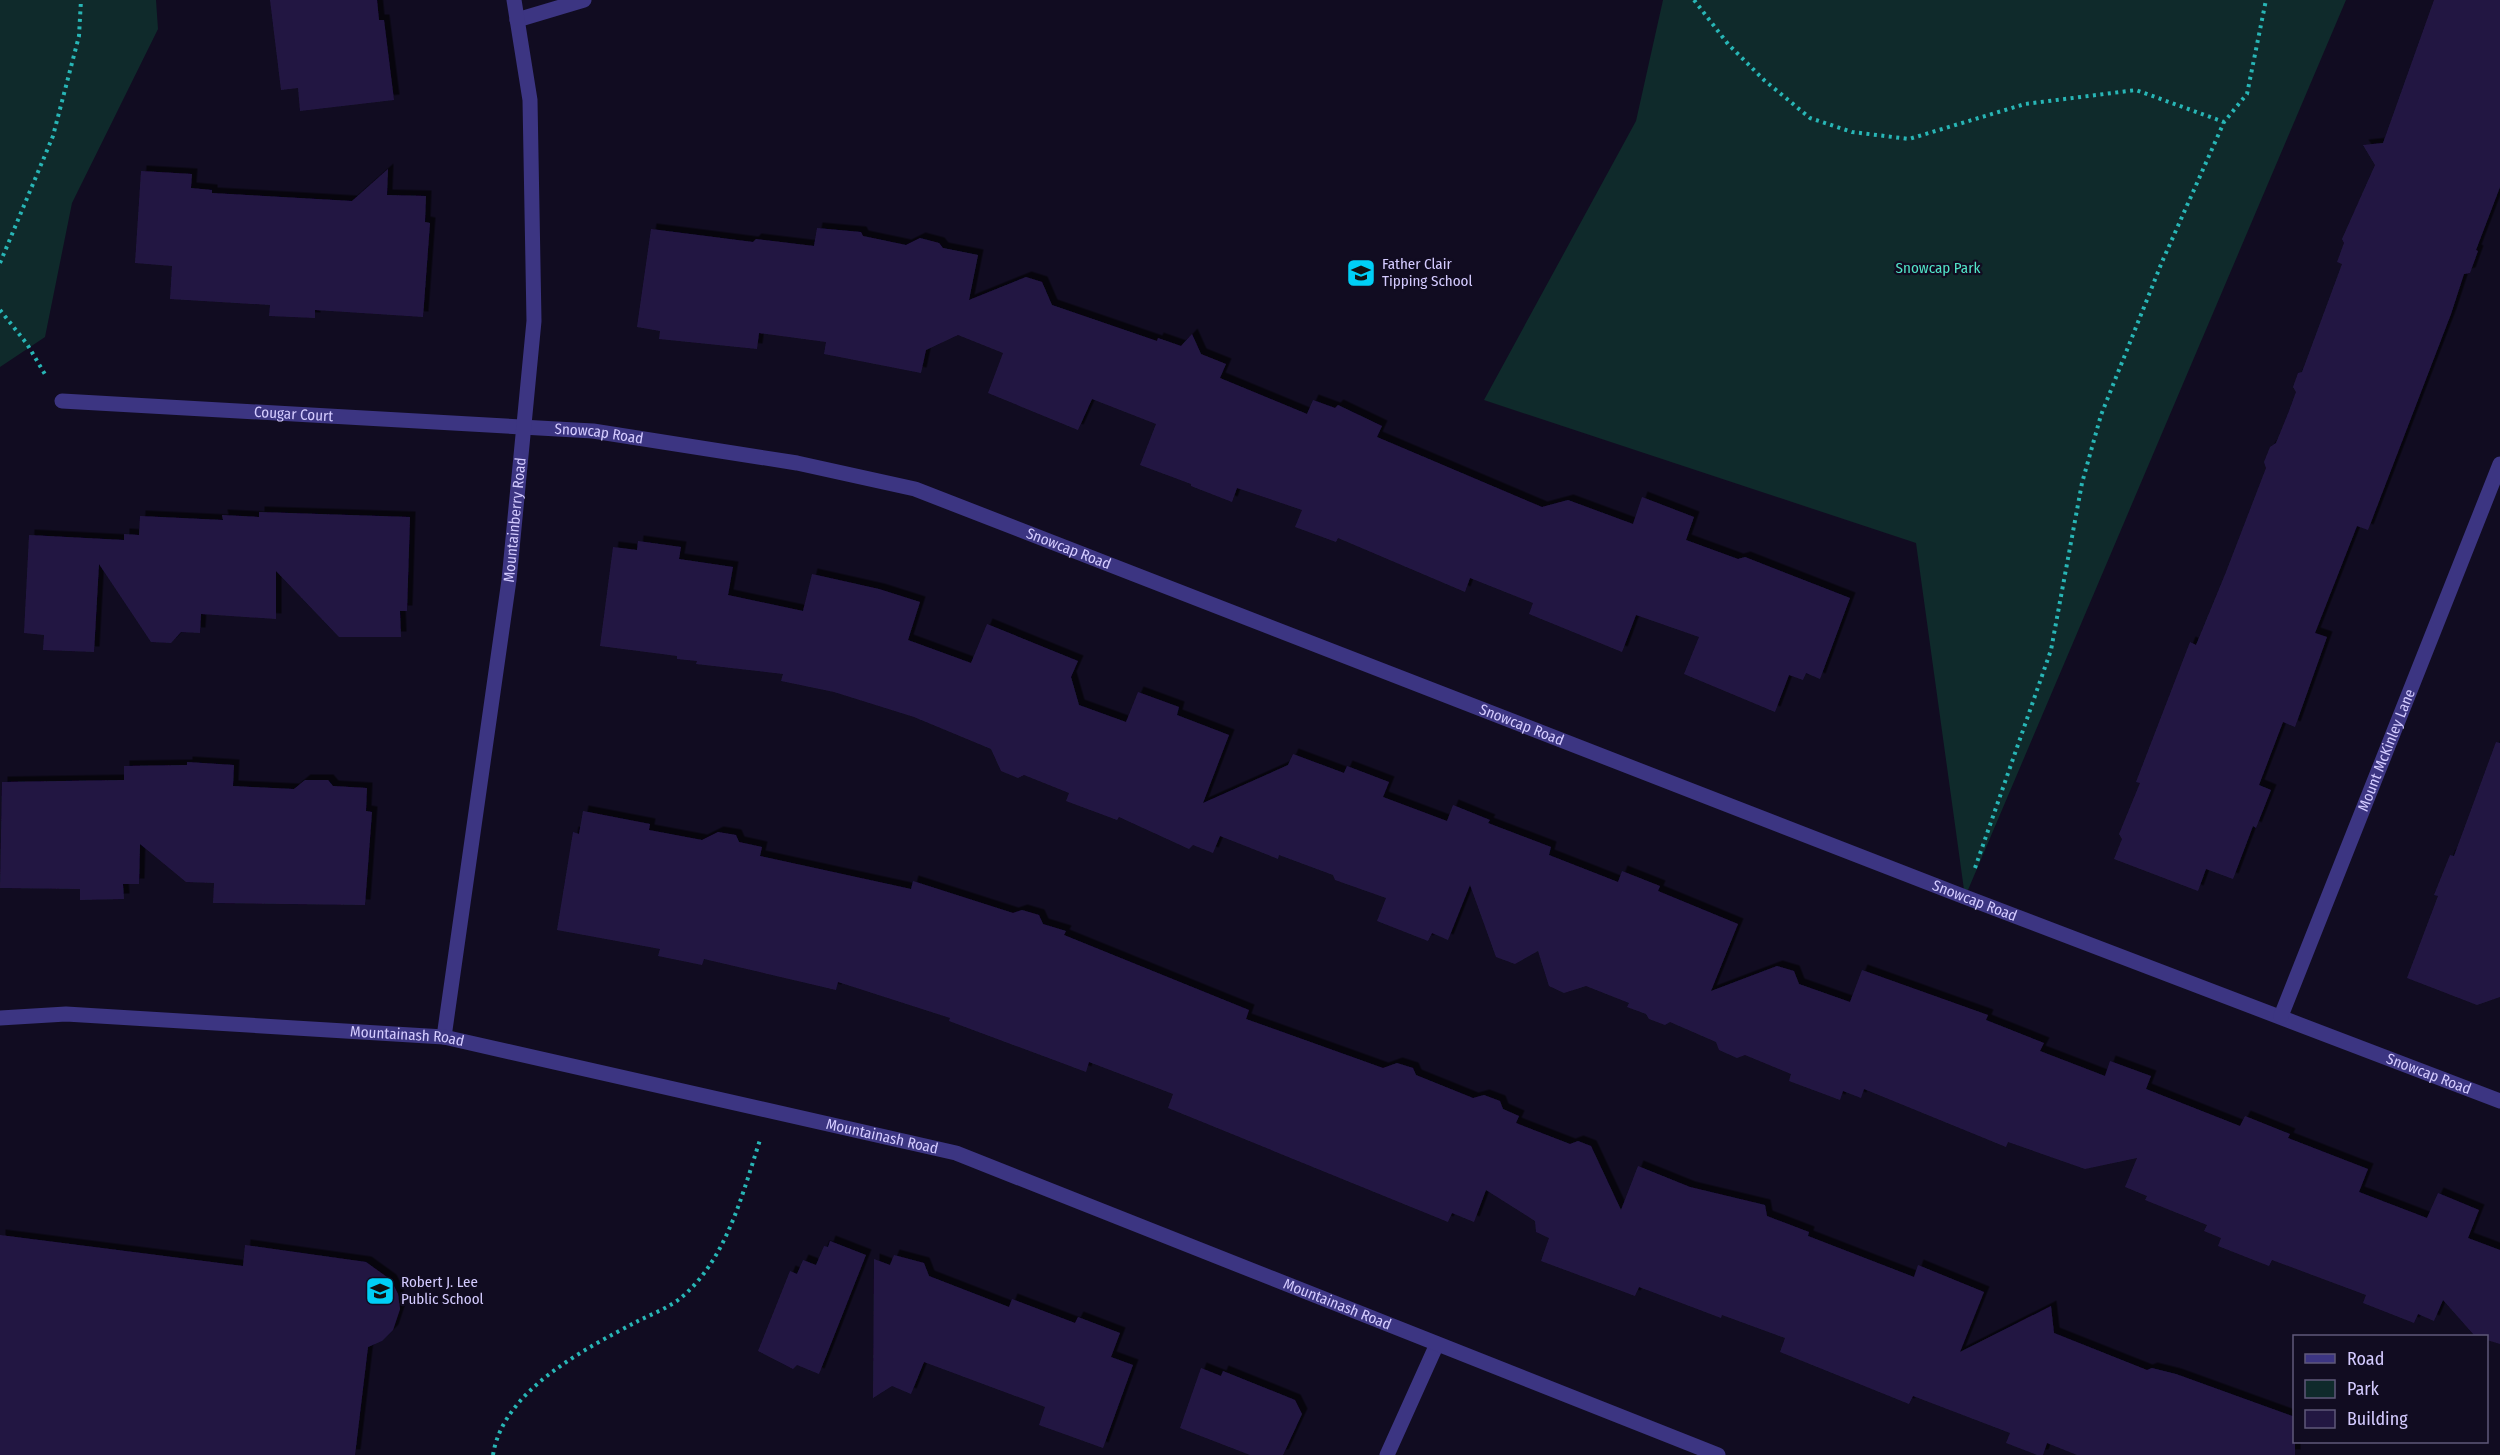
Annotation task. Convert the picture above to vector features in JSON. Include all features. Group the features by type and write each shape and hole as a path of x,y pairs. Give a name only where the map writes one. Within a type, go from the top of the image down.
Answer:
{"street":[{"name":"Mountainberry Road","path":"444,1037 509,580 534,321 530,100 514,0"},
{"path":"517,20 584,0"},
{"name":"Cougar Court","path":"62,401 525,428"},
{"name":"Snowcap Road","path":"525,428 593,431 797,463 915,489 1965,897 2500,1101"},
{"name":"Mount McKinley Lane","path":"2281,1016 2497,483 2500,464"},
{"name":"Mountainash Road","path":"0,1018 66,1014 444,1037 956,1153 1718,1455"},
{"path":"1388,1455 1437,1344"}],"path":[{"path":"0,263 53,136 79,36 81,0"},
{"path":"1694,0 1728,44 1764,80 1810,118 1852,132 1909,139 2025,104 2136,90 2224,122"},
{"path":"1965,897 2051,650 2082,483 2101,415 2162,262 2224,122 2247,94 2266,0"},
{"path":"0,310 27,344 62,401"},
{"path":"493,1455 496,1436 533,1386 585,1349 681,1298 706,1269 727,1236 769,1111"}],"green space":[{"path":"0,0 156,0 158,29 72,203 45,337 0,367"},
{"name":"Snowcap Park","path":"1663,0 2346,0 1965,897 1916,543 1484,400 1636,121"}],"building":[{"path":"270,0 377,0 379,20 384,20 394,100 300,111 298,88 281,90"},
{"path":"2434,0 2500,0 2500,187 2476,250 2478,251 2470,273 2464,274 2451,314 2368,530 2357,526 2315,633 2327,637 2295,727 2283,722 2259,785 2271,790 2256,828 2253,826 2233,879 2206,869 2198,891 2114,859 2122,839 2119,834 2140,783 2136,782 2190,642 2196,645 2266,468 2264,462 2270,447 2276,443 2289,411 2296,392 2293,387 2298,373 2302,372 2342,264 2337,262 2344,243 2342,239 2375,165 2363,145 2383,143"},
{"path":"388,169 387,195 426,196 425,222 430,223 423,317 315,310 315,318 269,316 270,305 170,299 172,266 135,263 141,171 192,174 191,188 212,190 212,193 352,201"},
{"path":"817,228 861,232 863,236 906,245 920,238 939,243 943,248 978,255 969,300 1026,277 1042,282 1052,305 1157,341 1158,338 1181,346 1192,334 1201,354 1226,364 1220,378 1307,414 1313,400 1335,408 1338,405 1382,426 1377,437 1542,507 1568,500 1633,524 1642,497 1694,517 1686,540 1738,559 1745,557 1850,598 1820,679 1806,673 1803,680 1789,675 1775,712 1684,674 1699,637 1636,615 1622,652 1529,614 1533,603 1470,578 1465,592 1338,538 1336,542 1295,527 1302,510 1237,488 1232,502 1191,486 1191,484 1140,465 1156,424 1092,399 1078,430 988,393 1003,353 958,335 926,350 921,373 824,354 826,342 759,333 757,349 659,339 660,331 637,327 651,229 753,242 756,239 814,246"},
{"path":"259,512 410,517 407,611 400,611 401,637 339,637 276,571 276,619 201,614 200,633 181,632 171,643 151,642 99,564 94,652 43,650 44,635 24,633 29,535 124,540 124,534 139,535 140,516 223,520 222,515 259,517"},
{"path":"638,541 681,547 679,559 733,567 728,595 803,611 812,574 879,589 920,602 908,640 971,663 987,624 1078,661 1071,677 1079,705 1126,722 1138,692 1179,707 1177,715 1229,735 1203,803 1288,765 1293,754 1344,773 1347,766 1389,782 1383,797 1447,821 1453,805 1490,820 1488,823 1551,847 1549,855 1618,882 1622,871 1660,886 1658,891 1738,924 1711,991 1777,966 1794,971 1799,984 1850,1002 1862,970 1988,1015 1986,1020 2044,1043 2040,1051 2105,1076 2110,1061 2151,1076 2146,1089 2240,1126 2245,1116 2290,1134 2288,1138 2368,1169 2359,1192 2427,1218 2438,1193 2479,1210 2468,1238 2500,1250 2500,1344 2488,1340 2488,1335 2474,1335 2443,1300 2434,1321 2418,1314 2414,1323 2363,1303 2366,1295 2272,1260 2269,1266 2218,1246 2221,1238 2204,1231 2207,1225 2145,1200 2147,1196 2125,1187 2137,1158 2085,1169 2008,1142 2006,1147 1864,1089 1861,1098 1843,1091 1840,1100 1789,1081 1791,1074 1745,1055 1737,1058 1719,1050 1716,1042 1670,1022 1665,1025 1649,1019 1646,1014 1627,1007 1629,1003 1586,986 1564,993 1549,986 1538,951 1515,964 1496,957 1470,885 1448,940 1432,933 1428,941 1377,921 1386,898 1335,880 1333,875 1279,855 1278,859 1220,836 1213,853 1193,845 1189,849 1119,817 1117,820 1066,801 1069,793 1024,775 1018,778 1001,771 991,749 914,717 834,692 781,681 783,674 696,664 697,661 677,659 677,656 600,646 613,547 637,550"},
{"path":"2496,742 2500,743 2500,997 2477,1005 2407,978 2438,896 2434,895 2450,855 2454,856"},
{"path":"187,762 234,765 233,786 294,789 305,780 328,780 333,786 367,788 366,811 372,812 365,905 213,903 214,883 186,882 140,844 139,884 123,884 124,899 80,900 80,889 0,888 2,782 124,780 124,766 187,765"},
{"path":"583,811 650,824 649,830 702,840 718,832 736,835 739,842 762,847 760,856 911,889 913,881 1013,913 1022,910 1039,915 1043,924 1066,931 1064,935 1249,1010 1246,1019 1383,1068 1397,1063 1413,1068 1416,1075 1473,1098 1484,1095 1500,1101 1503,1109 1519,1116 1516,1123 1570,1144 1578,1141 1591,1146 1621,1210 1638,1166 1690,1187 1765,1205 1767,1216 1809,1232 1808,1236 1914,1277 1918,1265 1984,1292 1960,1352 2051,1306 2054,1333 2147,1370 2152,1368 2176,1374 2293,1416 2295,1455 2077,1455 2047,1443 2043,1455 2037,1455 2006,1443 2010,1433 1913,1396 1909,1404 1780,1352 1785,1338 1722,1315 1721,1318 1639,1287 1635,1296 1541,1261 1549,1238 1536,1232 1535,1221 1486,1190 1474,1222 1452,1213 1448,1222 1168,1108 1173,1094 1089,1062 1086,1072 949,1021 950,1018 838,982 836,990 704,959 702,965 658,956 660,949 557,930 573,832 579,834"},
{"path":"0,1235 243,1266 245,1245 366,1262 391,1280 398,1294 400,1309 393,1330 382,1341 368,1347 355,1455 0,1455"},
{"path":"830,1241 866,1255 819,1374 797,1365 793,1369 758,1351 790,1271 797,1274 803,1260 816,1265 824,1246 828,1247"},
{"path":"894,1255 924,1263 929,1276 1009,1307 1012,1299 1075,1323 1078,1317 1120,1333 1111,1357 1133,1365 1103,1448 1039,1425 1045,1407 924,1362 911,1394 892,1386 873,1398 874,1259 890,1265"},
{"path":"1201,1368 1221,1376 1223,1371 1295,1400 1302,1414 1283,1455 1250,1455 1180,1428"}],"place":[{"name":"Father Clair Tipping School","path":"1361,273"},
{"name":"Robert J. Lee Public School","path":"380,1291"}]}
